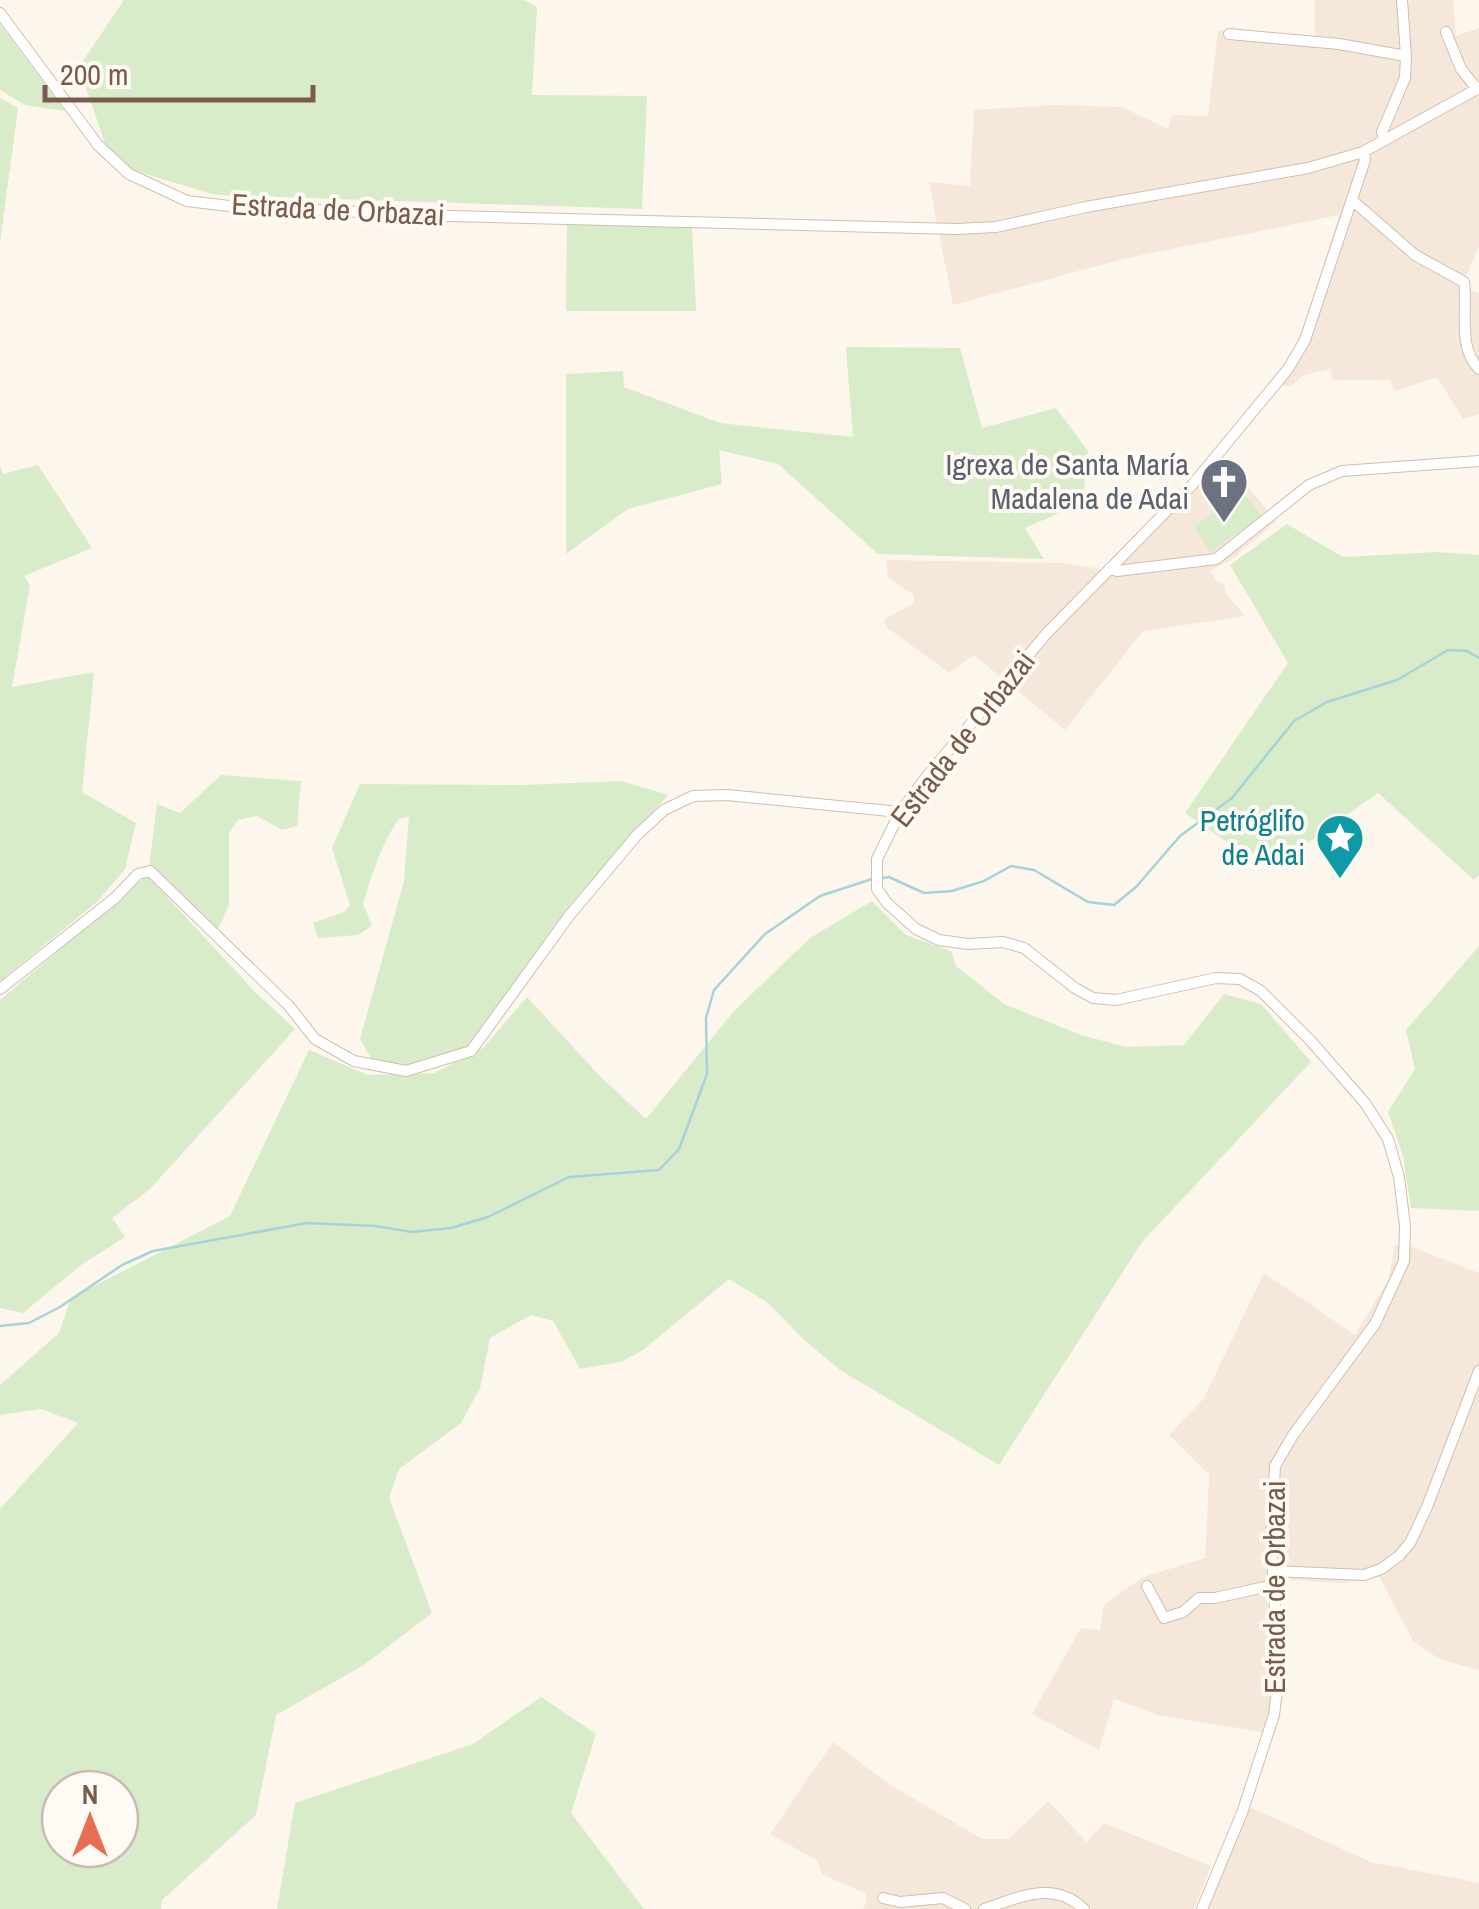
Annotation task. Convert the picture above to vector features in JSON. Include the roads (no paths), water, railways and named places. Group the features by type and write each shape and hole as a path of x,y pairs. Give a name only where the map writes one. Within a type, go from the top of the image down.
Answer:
{"street":[{"path":"1384,138 1382,132 1405,78 1402,0"},
{"name":"Estrada de Orbazai","path":"0,13 82,127 129,174 186,200 229,206 450,216 957,229 996,227 1308,168 1358,153 1365,160 1305,340 1288,369 1193,484 1047,632 900,812 877,859 877,889 916,929 939,940 968,944 1003,942 1024,948 1074,988 1093,998 1116,1000 1216,978 1240,980 1261,991 1365,1102 1388,1139 1399,1177 1405,1226 1404,1261 1375,1324 1293,1435 1275,1466 1271,1499 1279,1674 1274,1715 1248,1797 1202,1909"},
{"path":"1358,153 1478,89 1461,68 1446,32"},
{"path":"1229,34 1339,44 1406,56"},
{"path":"1352,200 1415,254 1464,282 1466,344 1479,369"},
{"path":"1110,568 1130,570 1216,559 1309,485 1342,471 1479,462"},
{"path":"1120,558 1130,570"},
{"path":"0,989 100,910 138,874 150,871 289,1006 315,1039 354,1061 406,1071 471,1051 570,916 637,835 664,810 693,796 726,794 900,812"},
{"path":"1273,1572 1364,1575 1399,1556 1427,1508 1479,1371"},
{"path":"1147,1586 1164,1618 1183,1612 1199,1598 1274,1585"},
{"path":"984,1909 1023,1894 1046,1892 1063,1896 1084,1909"},
{"path":"884,1898 900,1902 944,1898 965,1909"}],"waterway":[{"path":"883,878 889,877 924,893 952,891 984,881 1011,866 1034,870 1088,902 1114,905 1136,887 1180,836 1232,798 1294,721 1327,702 1397,680 1448,650 1467,651 1479,658"},
{"path":"0,1326 29,1323 122,1265 153,1251 307,1223 412,1232 451,1228 488,1217 569,1177 659,1170 679,1149 707,1074 706,1018 714,990 765,934 820,896 875,878"}],"place":[{"name":"Igrexa de Santa María Madalena de Adai","path":"1224,524"},
{"name":"Petróglifo de Adai","path":"1340,880"}]}
